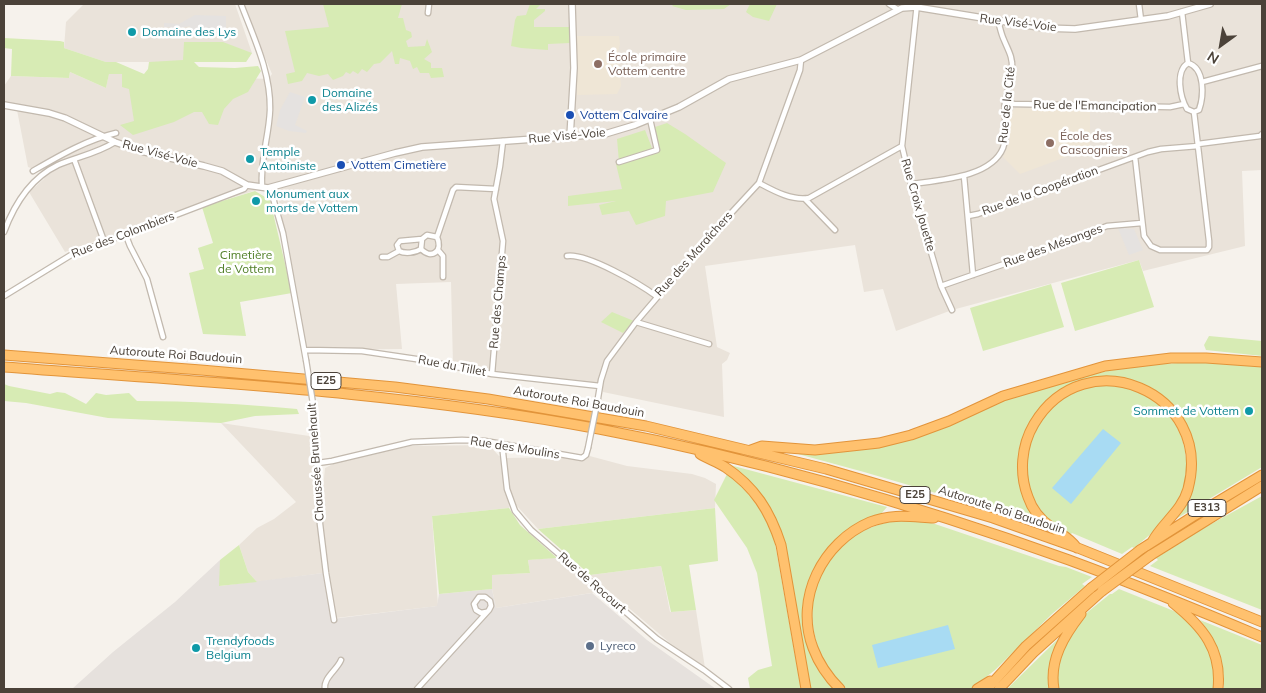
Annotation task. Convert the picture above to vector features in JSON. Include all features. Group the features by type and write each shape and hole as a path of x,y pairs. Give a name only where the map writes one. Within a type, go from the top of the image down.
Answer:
{"highway":[{"name":"Autoroute Roi Baudouin","path":"4,355 211,370 395,387 646,426 826,468 993,518 1078,548 1262,622"},
{"path":"751,450 762,446 815,450 880,443 910,435 948,421 1004,396 1105,366 1171,358 1214,358 1262,362"},
{"name":"Autoroute Roi Baudouin","path":"4,367 296,389 393,399 486,411 599,429 694,450"},
{"path":"1078,548 1072,540 1049,526 1038,515 1028,499 1024,484 1023,458 1031,428 1038,416 1051,402 1074,387 1087,382 1107,380 1139,386 1154,395 1170,408 1182,424 1188,441 1191,457 1188,491 1180,507 1157,533 1152,542"},
{"path":"694,450 740,478 755,492 774,524 781,545 806,689"},
{"name":"E25","path":"694,450 788,472 948,518 1070,560 1262,637"},
{"name":"E313","path":"987,689 1032,640 1091,588 1152,542 1262,474"},
{"name":"E313","path":"999,689 1032,653 1102,591 1151,555 1262,486"},
{"path":"1240,498 1256,496 1262,492"},
{"path":"840,689 820,664 812,647 808,631 809,595 816,573 841,540 871,522 903,515 948,518"},
{"path":"1165,597 1188,616 1209,640 1215,653 1218,669 1218,689"},
{"path":"1054,689 1052,676 1059,648 1064,637 1092,600"},
{"path":"977,689 1000,674"}],"street":[{"name":"Chaussée Brunehault","path":"241,4 268,79 270,110 262,159 265,187 273,198 283,233 305,350 314,410 320,524 334,620"},
{"path":"428,13 429,4"},
{"path":"570,136 574,68 572,4"},
{"path":"889,4 897,9"},
{"path":"1139,4 1141,20"},
{"name":"Rue Visé-Voie","path":"4,105 49,113 65,118 115,142 141,151 222,172 248,185 265,187 422,147 605,134 635,125 679,107 729,78 801,60 897,9 917,6 1044,28 1075,29 1141,20 1210,4"},
{"name":"Rue Croix Jouette","path":"917,6 902,146 911,184 941,286 952,310"},
{"path":"1182,12 1188,62 1183,68 1180,79 1184,104 1187,109 1194,112"},
{"name":"Rue de la Cité","path":"911,184 964,176 994,160 1003,148 1006,130 1005,102 1012,69 1011,56 1003,39 998,21"},
{"name":"Rue des Maraîchers","path":"588,448 600,386 607,361 656,296 759,183 800,70 801,60"},
{"path":"1188,62 1196,68 1202,82 1199,110 1194,112"},
{"path":"1202,82 1262,66"},
{"name":"Rue de l'Emancipation","path":"1005,102 1014,104 1163,107 1184,104"},
{"path":"1134,157 1145,239 1156,249 1169,251 1207,250 1209,248 1194,112"},
{"path":"619,162 657,150 650,119"},
{"path":"33,171 70,150 102,136 116,133"},
{"name":"Rue de la Coopération","path":"968,216 1161,149 1261,136"},
{"name":"Rue des Champs","path":"492,374 503,241 494,207 503,141"},
{"path":"4,232 13,210 28,188 45,173 115,142"},
{"path":"759,183 776,192 804,199 809,198 902,146"},
{"path":"74,159 104,241"},
{"path":"964,176 974,275"},
{"name":"Rue des Colombiers","path":"4,296 71,255 244,189 248,185"},
{"path":"421,249 430,254 438,250 440,245 437,237 453,190 456,187 496,189"},
{"path":"804,199 835,230"},
{"name":"Rue des Mésanges","path":"941,286 1059,245 1106,226 1142,223"},
{"path":"126,233 130,246 147,279 163,337"},
{"path":"399,251 397,245 400,241 422,239 427,235 437,237"},
{"path":"421,249 422,239"},
{"path":"382,257 388,257 399,251 403,253 421,249"},
{"path":"438,250 442,256 444,277"},
{"path":"567,256 574,255 596,263 630,279 656,296"},
{"path":"636,322 709,344"},
{"name":"Rue du Tillet","path":"305,350 362,351 416,359 492,374 600,386"},
{"name":"Rue des Moulins","path":"318,463 412,442 462,440 502,444 582,458 586,455 588,448"},
{"name":"Rue de Rocourt","path":"502,444 507,489 515,511 531,530 657,639 709,673 729,689"},
{"path":"417,689 486,612"},
{"path":"325,687 341,660"}],"shaded area":[{"path":"84,4 235,4 252,53 246,62 106,62 64,48 66,22"},
{"path":"242,4 1262,4 1262,170 1242,171 1245,246 1143,271 1139,260 952,310 896,331 883,289 864,292 855,245 705,266 717,347 730,353 727,360 722,364 724,417 603,392 603,384 500,373 453,365 451,282 396,284 402,349 305,350 276,184 127,230 65,252 29,192 44,179 45,173 28,167 17,110 4,108 4,86 11,76 69,78 70,72 106,88 109,73 268,79 272,74"},
{"path":"195,15 226,16 226,29 190,31 190,26 179,28 164,27 164,23 179,24"},
{"name":"École primaire Vottem centre","path":"576,36 619,36 618,52 621,86 617,94 577,95"},
{"path":"290,92 305,97 295,125 307,131 306,133 289,131 276,126 280,110"},
{"name":"École des Cascogniers","path":"1016,108 1090,110 1090,148 1020,174 1003,157 1010,140 1008,115"},
{"path":"1118,228 1134,229 1143,250 1129,255"},
{"path":"221,423 316,437 320,519 325,468 335,463 410,446 489,445 499,456 504,458 582,458 586,455 627,466 692,474 716,484 715,508 538,529 516,505 508,491 509,508 432,516 438,606 336,618 321,531 323,573 257,582 248,572 239,545 257,528 274,519 296,502"},
{"path":"563,557 604,591 496,608 492,589 492,575 530,573 528,560"},
{"path":"220,560 220,586 323,573 332,619 437,606 439,594 492,589 496,608 592,593 647,640 716,689 72,689 113,652 175,602"},
{"path":"661,566 670,612 696,610 705,668 670,643 590,575"}],"green space":[{"path":"323,4 402,4 398,18 403,18 406,30 411,32 412,37 406,41 408,47 425,46 427,39 432,52 424,59 431,63 431,68 442,68 444,77 431,78 429,73 420,73 417,67 413,69 410,61 400,58 399,64 395,64 392,51 380,63 374,64 367,72 362,69 358,74 353,71 350,74 346,72 343,76 333,80 328,74 319,76 307,73 302,81 288,84 286,74 295,72 285,31 329,27"},
{"path":"530,4 541,4 536,9 545,9 534,20 534,27 570,27 570,43 548,44 548,50 511,46 515,20 517,16 526,15"},
{"path":"674,4 731,4 724,9 686,10 672,6"},
{"path":"750,4 777,4 769,21 753,17 746,12"},
{"path":"4,38 64,42 64,48 106,62 116,62 144,74 148,69 149,62 183,60 184,42 223,42 252,53 246,62 194,62 199,67 235,68 258,66 261,71 248,92 233,99 224,109 218,125 209,124 202,112 194,112 174,122 133,135 120,125 134,121 129,89 122,87 122,74 109,74 106,88 70,72 69,78 11,76 12,49 4,48"},
{"path":"667,123 726,163 713,192 666,201 665,216 636,225 629,211 602,215 599,205 616,201 568,206 568,196 622,189 616,164 619,162 617,139 645,130 652,148 657,150 659,148 655,127"},
{"name":"Cimetière de Vottem","path":"255,191 270,200 292,293 240,302 246,336 203,334 189,273 204,269 198,248 213,243 202,207"},
{"path":"1139,260 1154,307 1075,331 1061,283"},
{"path":"1051,284 1064,327 983,351 970,308"},
{"path":"612,312 634,321 623,333 601,322"},
{"path":"1209,336 1262,341 1262,356 1206,350 1204,345"},
{"path":"1192,362 1262,366 1262,467 1176,519 1192,490 1194,480 1196,458 1191,437 1178,414 1161,396 1141,384 1118,377 1095,377 1072,383 1051,396 1034,416 1027,428 1021,446 1021,462 1035,516 1046,529 978,503 977,505 787,451 897,440 1003,399 1056,383 1111,370"},
{"path":"4,384 50,394 57,392 65,393 86,404 96,393 106,395 129,393 137,401 197,402 277,407 297,409 299,414 255,416 221,423 108,418 26,403 4,401"},
{"path":"1103,385 1122,387 1140,392 1162,407 1172,418 1179,431 1184,444 1186,459 1183,487 1174,508 1153,532 1134,548 1132,547 1122,554 1072,533 1070,535 1052,523 1039,508 1031,491 1027,473 1028,454 1033,435 1043,418 1057,402 1067,395"},
{"path":"730,465 887,507 880,515 844,533 834,541 823,555 805,632 837,689 808,689 776,523"},
{"path":"727,474 757,505 775,543 801,689 750,689 748,678 758,670 772,666 757,573 747,548 714,500"},
{"path":"1262,496 1262,610 1150,566 1158,560 1156,558 1202,529"},
{"path":"509,508 520,525 557,558 528,560 530,573 492,575 492,589 439,594 432,516"},
{"path":"715,508 718,561 689,565 696,610 671,612 661,566 590,575 538,529"},
{"path":"903,519 935,524 1092,577 1082,584 1085,586 1052,614 995,670 971,689 847,689 832,674 822,656 815,636 812,615 814,595 820,575 831,557 852,536 888,522"},
{"path":"239,545 248,572 257,582 219,586 220,560"},
{"path":"1119,589 1179,613 1196,628 1207,646 1213,666 1214,689 1056,689 1062,646 1084,615"},
{"path":"1200,620 1262,645 1262,689 1224,689 1223,669 1219,652 1216,644"},
{"path":"1059,638 1051,663 1049,689 1007,689"}],"water":[{"path":"1103,429 1121,443 1071,504 1052,488"},
{"path":"948,625 955,649 878,668 872,645"}],"place":[{"name":"Domaine des Lys","path":"132,32"},
{"name":"École primaire Vottem centre","path":"598,64"},
{"name":"Domaine des Alizés","path":"312,100"},
{"name":"Vottem Calvaire","path":"570,115"},
{"name":"École des Cascogniers","path":"1050,143"},
{"name":"Temple Antoiniste","path":"250,159"},
{"name":"Vottem Cimetière","path":"341,165"},
{"name":"Monument aux morts de Vottem","path":"256,201"},
{"name":"Sommet de Vottem","path":"1249,411"},
{"name":"Lyreco","path":"590,646"},
{"name":"Trendyfoods Belgium","path":"196,648"}]}
